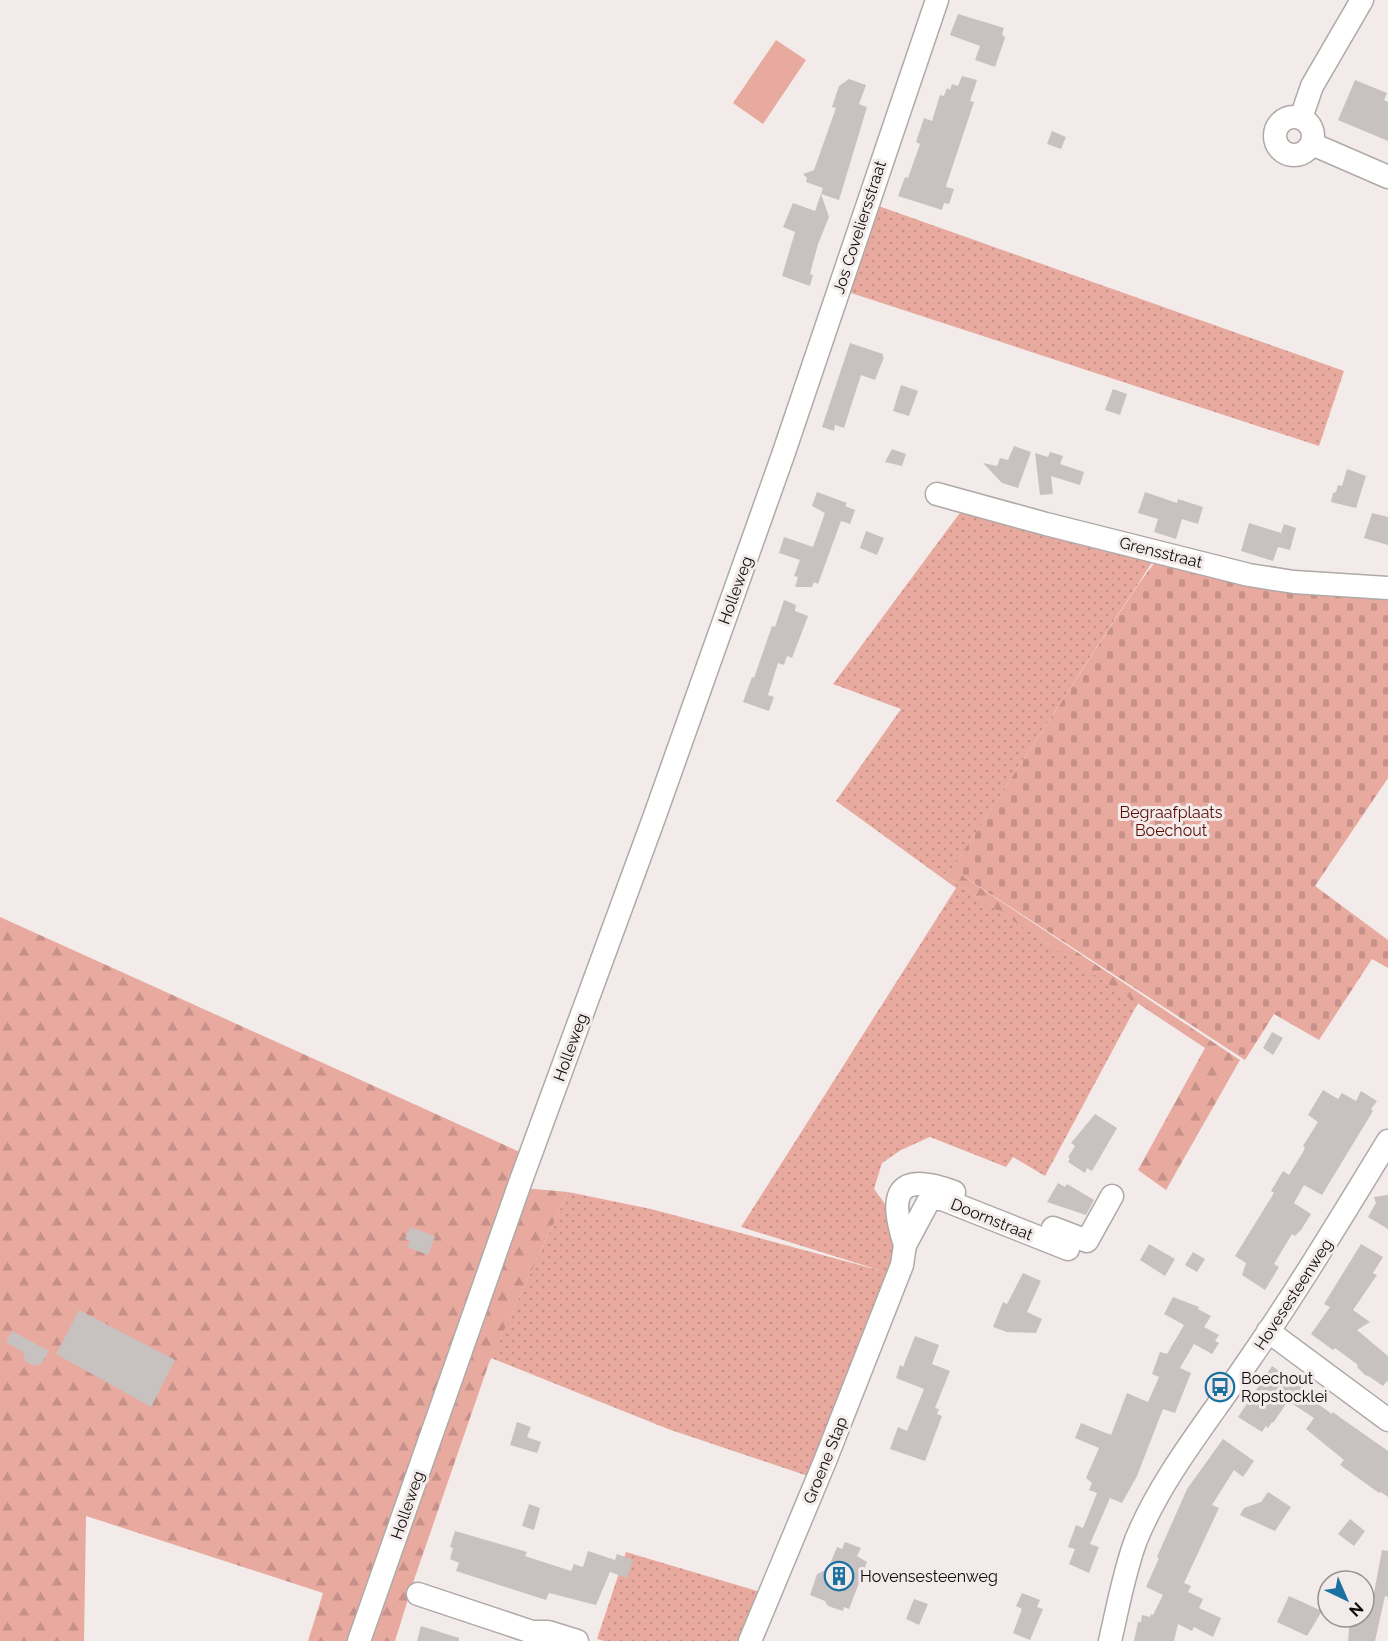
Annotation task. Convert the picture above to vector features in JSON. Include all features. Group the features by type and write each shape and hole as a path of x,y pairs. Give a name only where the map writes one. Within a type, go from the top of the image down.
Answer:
{"street":[{"name":"Jos Coveliersstraat","path":"783,455 937,0"},
{"path":"1301,118 1312,86 1362,0"},
{"path":"1291,117 1301,118 1312,128 1312,144 1304,153 1295,155 1284,152 1276,143 1276,131 1282,121 1291,117"},
{"path":"1312,144 1388,177"},
{"name":"Holleweg","path":"359,1641 520,1183 654,818 783,455"},
{"name":"Grensstraat","path":"937,494 1046,524 1249,574 1294,582 1388,588"},
{"name":"Hovesesteenweg","path":"1110,1641 1126,1572 1136,1540 1150,1511 1191,1444 1290,1301 1388,1141"},
{"path":"905,1245 899,1228 897,1200 901,1191 919,1182 939,1186 1087,1241 1112,1196"},
{"name":"Doornstraat","path":"896,1279 902,1265 905,1245 925,1207 932,1199 938,1198 1068,1249"},
{"name":"Groene Stap","path":"750,1641 825,1461 896,1279"},
{"path":"1268,1331 1388,1420"},
{"path":"418,1594 532,1632 548,1632 577,1641"}],"green space":[{"path":"776,40 806,60 763,124 733,103"},
{"path":"873,204 1344,371 1319,446 845,291"},
{"path":"962,510 1155,558 952,869 944,875 1138,1003 1045,1176 1013,1157 1006,1167 930,1137 901,1150 882,1163 874,1189 891,1212 898,1254 811,1477 668,1429 491,1358 568,1192 651,1209 882,1271 741,1227 956,888 836,801 901,709 833,684"},
{"name":"Begraafplaats Boechout","path":"1158,558 1388,595 1388,778 1315,886 1388,940 1388,968 1372,959 1319,1040 1274,1014 1245,1060 952,869"},
{"path":"1140,582 964,877 1240,1060 1166,1190 1138,1170 1205,1048 944,875 952,869"},
{"path":"0,917 522,1153 511,1187 568,1192 489,1363 395,1641 308,1641 323,1593 86,1516 84,1641 0,1641"},
{"path":"626,1552 764,1593 744,1641 604,1641 597,1639"}],"building":[{"path":"958,14 1004,28 1002,34 1005,38 995,67 975,60 980,46 950,35"},
{"path":"962,76 977,80 970,101 974,102 946,187 954,189 949,204 944,203 942,210 898,196 905,177 908,178 920,144 916,142 924,118 932,121 940,95 944,96 947,88 950,90 952,84 958,86"},
{"path":"849,79 866,85 859,104 867,107 839,200 821,194 823,188 806,182 807,178 803,174 814,170 836,108 832,107 839,86"},
{"path":"1355,80 1387,93 1384,100 1388,102 1388,141 1338,120"},
{"path":"1052,131 1066,137 1061,149 1047,144"},
{"path":"821,194 829,217 818,244 810,274 813,275 810,286 782,276 795,232 783,227 793,203 815,211"},
{"path":"850,343 883,354 884,357 875,380 861,375 844,428 835,425 834,431 822,427"},
{"path":"901,385 918,391 909,416 893,411"},
{"path":"1113,389 1127,394 1120,415 1105,410"},
{"path":"1014,446 1031,452 1018,488 1002,483 983,463 997,466 1000,458 1008,460"},
{"path":"892,449 906,454 902,466 885,462"},
{"path":"1050,452 1063,456 1060,464 1084,472 1080,485 1051,476 1053,494 1040,495 1035,453 1048,457"},
{"path":"1347,469 1366,476 1356,508 1331,502 1338,485 1342,486"},
{"path":"817,492 847,503 845,506 855,510 850,524 841,521 818,584 814,582 812,587 795,587 798,577 794,576 800,560 779,553 784,537 813,547 825,513 812,506"},
{"path":"1145,492 1177,503 1178,499 1203,507 1198,524 1182,519 1176,539 1154,532 1158,519 1138,513"},
{"path":"1372,513 1388,517 1388,545 1364,538"},
{"path":"1249,523 1281,533 1284,524 1296,528 1290,550 1278,547 1273,561 1241,551"},
{"path":"866,531 884,538 877,555 860,548"},
{"path":"784,600 796,605 795,611 808,616 792,658 787,656 784,665 778,663 768,695 774,697 769,711 743,702"},
{"path":"1272,1032 1283,1038 1273,1055 1263,1048"},
{"path":"1323,1090 1338,1099 1342,1093 1356,1101 1361,1091 1377,1101 1322,1195 1304,1185 1294,1203 1311,1214 1301,1230 1295,1236 1292,1234 1274,1264 1279,1267 1265,1290 1242,1275 1246,1263 1235,1256 1274,1193 1271,1191 1283,1171 1289,1175 1303,1152 1305,1147 1303,1146 1318,1122 1308,1115"},
{"path":"1095,1114 1117,1128 1092,1171 1087,1168 1085,1173 1068,1162 1070,1159 1068,1157 1075,1146 1071,1143"},
{"path":"1058,1183 1065,1187 1067,1184 1094,1200 1086,1215 1047,1202"},
{"path":"1388,1195 1388,1229 1368,1217 1376,1203 1374,1197"},
{"path":"410,1227 435,1236 428,1255 407,1247 410,1241 405,1239"},
{"path":"1149,1244 1175,1259 1165,1276 1140,1260"},
{"path":"1361,1244 1383,1257 1373,1273 1377,1275 1353,1310 1370,1322 1357,1330 1388,1356 1388,1380 1383,1386 1365,1375 1357,1367 1358,1365 1335,1348 1333,1350 1311,1334 1330,1307 1324,1304"},
{"path":"1193,1252 1205,1259 1197,1272 1185,1265"},
{"path":"1023,1273 1041,1281 1027,1312 1042,1319 1036,1333 1007,1332 993,1327 1003,1302 1007,1304"},
{"path":"1173,1297 1199,1307 1198,1309 1211,1316 1204,1327 1219,1335 1215,1341 1219,1343 1212,1354 1194,1344 1180,1368 1191,1373 1175,1413 1163,1409 1137,1476 1122,1503 1110,1498 1090,1544 1099,1547 1089,1573 1069,1564 1075,1549 1068,1547 1076,1525 1083,1528 1097,1493 1089,1490 1092,1483 1086,1478 1099,1448 1075,1438 1081,1423 1111,1435 1127,1393 1148,1402 1159,1377 1152,1374 1160,1352 1167,1354 1184,1325 1164,1314"},
{"path":"79,1310 175,1360 151,1407 56,1354"},
{"path":"12,1331 49,1351 42,1363 34,1366 25,1361 23,1352 6,1342"},
{"path":"915,1336 939,1345 932,1364 950,1371 935,1408 939,1409 937,1414 942,1416 925,1461 890,1449 898,1427 907,1431 924,1389 896,1378 900,1365 903,1367"},
{"path":"1272,1366 1304,1388 1301,1392 1388,1451 1388,1497 1340,1465 1344,1460 1306,1429 1314,1418 1288,1401 1273,1423 1268,1428 1266,1426 1262,1432 1238,1417"},
{"path":"517,1422 531,1427 527,1437 541,1442 537,1453 510,1445"},
{"path":"1223,1439 1254,1461 1243,1477 1234,1470 1212,1505 1219,1508 1184,1583 1191,1586 1188,1592 1203,1599 1199,1608 1221,1618 1213,1637 1194,1627 1192,1631 1178,1624 1174,1641 1134,1641 1142,1615 1150,1617 1151,1614 1153,1615 1163,1595 1146,1587 1159,1558 1157,1557 1187,1489"},
{"path":"1268,1492 1291,1507 1275,1531 1240,1515 1244,1508 1261,1502"},
{"path":"529,1504 540,1508 534,1530 522,1526"},
{"path":"1350,1519 1365,1531 1354,1546 1338,1534"},
{"path":"455,1531 527,1552 525,1556 571,1571 574,1564 583,1567 588,1551 615,1560 617,1554 633,1560 627,1578 610,1572 596,1605 549,1593 546,1600 456,1571 459,1563 450,1559 453,1548 450,1547"},
{"name":"Hovensesteenweg","path":"845,1542 861,1548 857,1556 867,1562 849,1609 844,1607 843,1611 828,1606 825,1601 810,1595 817,1574 828,1569 837,1547 842,1549"},
{"path":"1382,1550 1388,1551 1388,1597 1385,1596 1375,1641 1348,1641 1349,1629 1376,1629 1376,1582"},
{"path":"1022,1593 1040,1600 1037,1607 1043,1609 1030,1640 1013,1633 1022,1609 1016,1606"},
{"path":"1289,1596 1316,1608 1316,1621 1307,1636 1277,1622"},
{"path":"914,1599 928,1604 919,1625 906,1619"},
{"path":"421,1626 459,1638 459,1641 417,1641"}],"place":[{"name":"Boechout Ropstocklei","path":"1220,1387"},
{"name":"Hovensesteenweg","path":"839,1576"}]}
